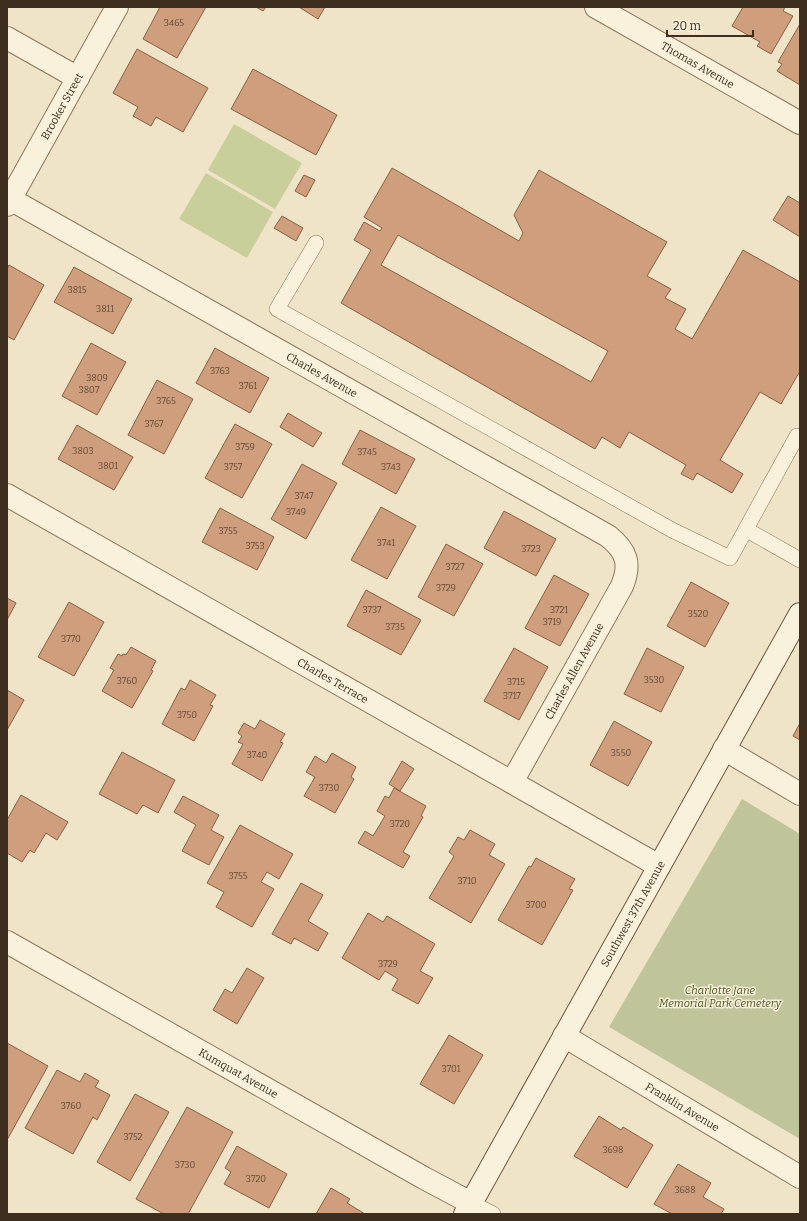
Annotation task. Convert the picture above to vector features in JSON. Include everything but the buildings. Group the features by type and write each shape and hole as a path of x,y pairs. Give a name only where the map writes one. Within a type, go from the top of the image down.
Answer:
{"street":[{"name":"Brooker Street","path":"9,202 117,7"},
{"name":"Thomas Avenue","path":"596,7 800,123"},
{"path":"7,38 78,78"},
{"name":"Charles Avenue","path":"9,202 608,536 616,542 626,557"},
{"name":"Charles Terrace","path":"7,495 660,866"},
{"name":"Charles Allen Avenue","path":"512,782 622,586 626,578 626,557"},
{"name":"Southwest 37th Avenue","path":"468,1208 800,614"},
{"path":"724,749 800,794"},
{"name":"Kumquat Avenue","path":"7,942 410,1171 468,1208"},
{"name":"Franklin Avenue","path":"564,1036 800,1177"}],"lane":[{"path":"316,243 277,309 672,530 730,558 747,530 797,436"},
{"path":"747,530 800,560"},
{"path":"468,1208 493,1214"}],"green space":[{"path":"234,124 302,163 275,209 208,170"},
{"path":"206,173 273,212 247,258 179,219"},
{"name":"Charlotte Jane Memorial Park Cemetery","path":"742,799 800,834 800,1139 609,1027"}]}
